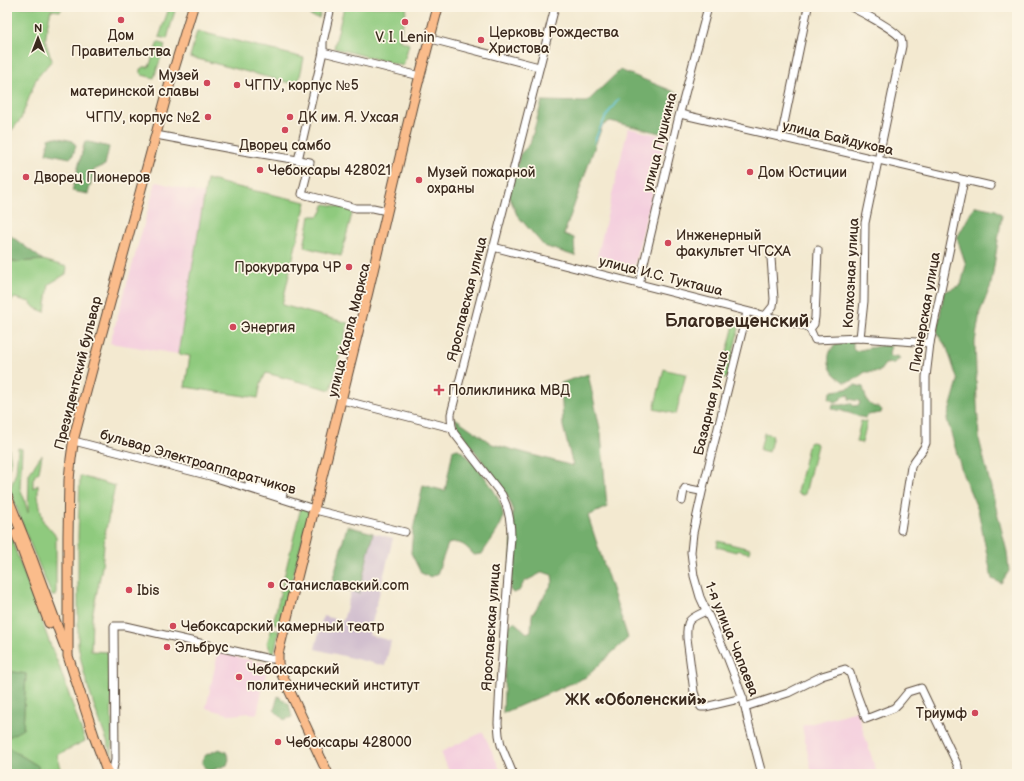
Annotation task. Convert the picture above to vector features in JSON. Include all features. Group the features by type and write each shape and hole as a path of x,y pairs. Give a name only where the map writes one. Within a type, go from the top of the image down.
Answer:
{"main road":[{"name":"Президентский бульвар","path":"63,642 72,438 188,7"},
{"name":"Президентский бульвар","path":"167,84 193,7"},
{"name":"улица Карла Маркса","path":"280,659 281,640 344,401 420,76 438,7"},
{"name":"улица Карла Маркса","path":"389,212 443,7"},
{"path":"7,496 30,553 65,658"},
{"path":"7,511 63,642 65,658"},
{"name":"Президентский бульвар","path":"64,603 65,658 90,739 103,774"},
{"path":"47,606 58,612 64,603"},
{"name":"Президентский бульвар","path":"65,658 108,774"},
{"path":"280,659 279,668 333,774"},
{"path":"310,729 328,774"}],"street":[{"path":"298,160 324,52 323,42 331,7"},
{"name":"Ярославская улица","path":"513,774 501,744 498,723 511,523 507,504 502,495 452,428 451,414 555,7"},
{"name":"улица Пушкина","path":"639,284 680,114 708,7"},
{"path":"781,138 808,7"},
{"name":"Колхозная улица","path":"851,7 875,20 898,35 902,40 865,223 864,301 860,338"},
{"path":"435,40 539,67"},
{"path":"324,52 420,76"},
{"name":"улица Байдукова","path":"680,114 991,186"},
{"path":"154,135 310,162 302,194 356,208 373,208 389,212"},
{"name":"Пионерская улица","path":"901,530 910,467 924,449 926,443 926,376 930,343 964,180"},
{"name":"улица И.С. Тукташа","path":"494,247 805,326 810,329"},
{"path":"810,329 814,324 815,317 818,250"},
{"path":"765,316 773,306 774,299 771,258"},
{"name":"Базарная улица","path":"703,488 747,312"},
{"name":"Колхозная улица","path":"810,329 814,340 860,338 930,343"},
{"path":"344,401 452,428"},
{"name":"бульвар Электроаппаратчиков","path":"72,438 405,532"},
{"path":"682,501 685,488 700,491 703,488"},
{"name":"1-я улица Чапаева","path":"703,488 693,533 691,552 694,580 743,698 762,774"},
{"path":"706,611 690,619 687,631 693,684 697,701 701,706 705,707 743,698"},
{"path":"112,774 115,760 114,626 125,626 270,659 280,659"},
{"path":"745,707 788,693 822,676 845,669 850,673 866,719 894,708 908,692 921,688 958,766 959,774"}],"shaded area":[{"path":"628,128 666,137 634,267 597,258"},
{"path":"156,182 205,194 178,354 110,343"},
{"path":"373,533 393,538 369,635 391,641 385,666 315,649 323,616 343,621 351,591 359,592"},
{"name":"Чебоксарский политехнический институт","path":"218,653 268,664 257,714 249,713 232,715 206,708"},
{"path":"857,711 877,774 812,774 802,726"},
{"path":"483,732 502,774 450,774 441,752"}],"green space":[{"path":"7,7 64,7 60,11 51,10 47,26 46,42 52,60 36,79 21,119 7,136"},
{"path":"176,7 167,39 159,37 169,8"},
{"path":"312,7 322,7 319,18 310,16"},
{"path":"344,7 407,7 399,40 409,44 403,66 334,48"},
{"path":"197,31 304,58 298,85 190,57"},
{"path":"158,42 165,45 154,78 142,75 140,73 140,69 149,67"},
{"path":"620,70 680,94 669,128 664,134 610,121 602,126 564,234 574,238 575,256 544,246 517,215 509,196 520,154 530,144 542,101 587,102"},
{"path":"55,137 73,141 76,146 73,155 70,158 46,153 49,139"},
{"path":"85,141 109,147 105,165 94,170 88,194 72,191"},
{"path":"207,179 306,202 282,305 348,323 331,390 266,373 261,383 258,398 185,387 190,356 178,354"},
{"path":"326,204 353,210 341,256 304,247 310,216 319,216 324,205"},
{"path":"976,206 996,210 1002,215 991,285 980,312 975,342 979,439 1007,552 1009,571 1001,583 992,579 978,510 963,475 947,419 958,381 947,348 937,333 944,292 961,285 966,265 957,238"},
{"path":"7,233 43,260 16,262 7,260"},
{"path":"7,260 16,262 43,260 67,267 66,274 49,284 45,312 35,308 30,302 15,298 7,302"},
{"path":"736,317 739,317 741,320 727,378 723,378 721,376"},
{"path":"852,340 853,349 855,351 884,345 891,346 889,354 891,357 898,356 900,359 894,363 885,364 879,372 865,372 853,380 844,382 832,371 829,364 829,353 836,345"},
{"path":"664,369 686,374 676,414 654,409"},
{"path":"588,374 601,433 607,507 588,516 628,638 586,677 503,713 507,627 514,622 527,633 531,631 532,615 553,582 552,575 543,572 524,582 519,591 513,593 510,590 513,509 507,495 458,428 455,418 492,444 573,466 563,426 561,383"},
{"path":"855,385 863,387 869,403 872,406 881,409 881,413 867,415 865,418 832,409 833,405 850,403 854,406 859,405 859,401 849,399 849,395 841,397 841,399 836,402 829,399 830,393 833,391 846,389"},
{"path":"861,421 867,422 862,443 856,442"},
{"path":"764,433 773,435 769,452 760,450"},
{"path":"7,442 11,462 7,472"},
{"path":"809,443 816,443 817,445 805,494 798,494 797,492"},
{"path":"18,448 22,449 20,488 28,513 29,474 42,455 39,472 33,479 33,488 38,485 38,496 43,521 56,536 56,596 52,596 26,534 10,490 16,472"},
{"path":"458,449 472,461 490,484 499,502 503,517 497,531 482,554 474,555 460,543 448,544 437,574 431,577 421,573 411,553 413,530 423,485 445,491 453,450"},
{"path":"80,476 115,486 105,534 102,567 92,616 91,651 107,652 111,654 112,755 88,687 78,644 78,536"},
{"path":"301,507 309,513 280,625 273,623"},
{"path":"7,525 85,741 57,755 63,774 39,774 38,766 7,747 7,738 23,728 26,674 7,671"},
{"path":"347,526 373,533 359,593 331,586"},
{"path":"718,541 750,549 749,553 737,550 736,552 717,547"},
{"path":"272,628 279,631 273,655 267,643"},
{"path":"7,671 26,674 23,729 7,738"},
{"path":"278,696 289,704 292,717 284,720 274,710"},
{"path":"7,747 38,766 39,774 7,774"},
{"path":"219,749 226,752 229,759 227,765 210,771 205,768 202,763 204,756"}],"waterway":[{"path":"594,143 604,120 619,99"}],"place":[{"name":"Дом Правительства","path":"121,20"},
{"name":"V. I. Lenin","path":"405,22"},
{"name":"Церковь Рождества Христова","path":"481,40"},
{"name":"Музей материнской славы","path":"207,83"},
{"name":"ЧГПУ, корпус №5","path":"237,85"},
{"name":"ЧГПУ, корпус №2","path":"208,117"},
{"name":"ДК им. Я. Ухсая","path":"290,117"},
{"name":"Дворец самбо","path":"285,130"},
{"name":"Чебоксары 428021","path":"260,170"},
{"name":"Дом Юстиции","path":"750,172"},
{"name":"Дворец Пионеров","path":"26,177"},
{"name":"Музей пожарной охраны","path":"419,180"},
{"name":"Инженерный факультет ЧГСХА","path":"668,243"},
{"name":"Прокуратура ЧР","path":"349,267"},
{"name":"Энергия","path":"233,327"},
{"name":"Поликлиника МВД","path":"439,390"},
{"name":"Станиславский.com","path":"271,585"},
{"name":"Ibis","path":"129,590"},
{"name":"Чебоксарский камерный театр","path":"173,626"},
{"name":"Эльбрус","path":"167,647"},
{"name":"Чебоксарский политехнический институт","path":"239,677"},
{"name":"Триумф","path":"975,713"},
{"name":"Чебоксары 428000","path":"278,742"}],"district":[{"name":"Благовещенский","path":"737,321"},
{"name":"ЖК «Оболенский»","path":"636,700"}]}
